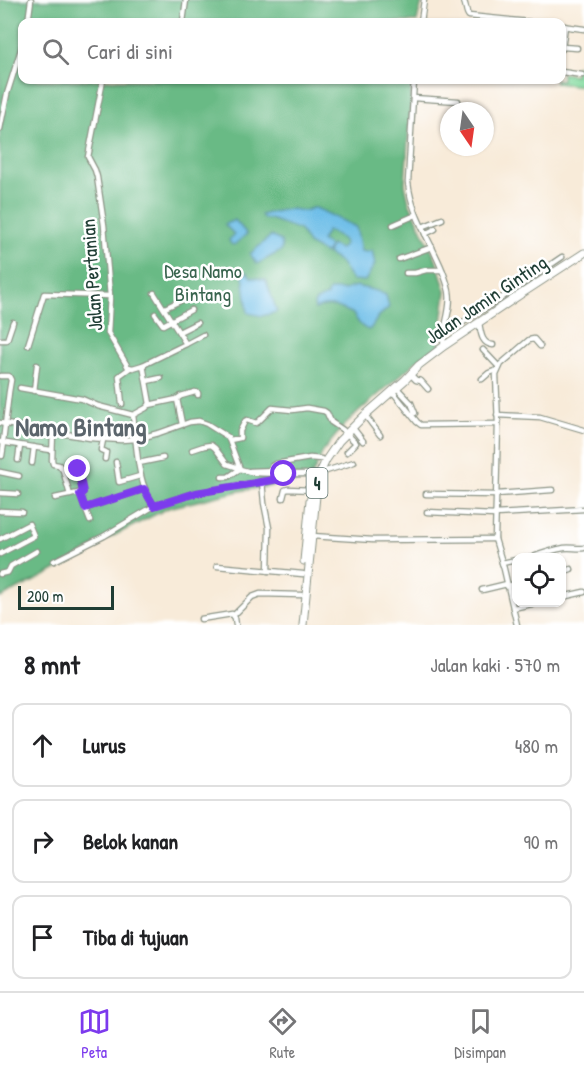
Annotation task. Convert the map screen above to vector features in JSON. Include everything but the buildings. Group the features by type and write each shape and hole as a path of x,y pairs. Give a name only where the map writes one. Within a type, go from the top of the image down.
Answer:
{"highway":[{"name":"Jalan Jamin Ginting","path":"301,625 312,490 321,459 328,447 419,365 444,346 479,323 505,300 584,253"},
{"name":"Jalan Jamin Ginting","path":"301,625 303,574 317,473 347,430 394,388"}],"street":[{"path":"29,18 31,0"},
{"path":"184,18 186,0"},
{"path":"422,18 424,0"},
{"path":"463,0 469,16 489,18"},
{"path":"566,26 584,29"},
{"path":"566,48 577,48"},
{"path":"0,129 7,94 18,59"},
{"path":"566,73 582,75"},
{"name":"Jalan Pertanian","path":"102,84 88,157 97,177 104,225 110,296 108,333 130,368"},
{"path":"414,84 409,195 442,270 449,292 450,303 443,339 444,346"},
{"path":"413,98 458,101"},
{"path":"393,225 416,215"},
{"path":"422,227 442,219"},
{"path":"425,234 435,229"},
{"path":"399,259 432,248"},
{"path":"460,324 505,300 562,257"},
{"path":"406,273 442,270"},
{"path":"28,345 44,294 44,286"},
{"path":"154,293 186,344"},
{"path":"44,294 110,296"},
{"path":"165,308 184,299"},
{"path":"156,314 163,325 191,310"},
{"path":"0,340 7,340 13,322"},
{"path":"179,332 197,323"},
{"path":"479,323 484,341 493,345"},
{"path":"122,404 119,376 130,368 143,365 203,335"},
{"path":"482,379 498,369 531,339 540,345"},
{"path":"483,350 498,369 495,539 517,625"},
{"path":"31,392 37,365"},
{"path":"143,365 149,405"},
{"path":"409,375 421,381 428,389"},
{"path":"0,376 11,377 8,407 3,423 2,456"},
{"path":"147,381 161,378"},
{"path":"20,388 31,392 85,399 98,406 133,416 149,405 177,399 195,392 198,395"},
{"path":"394,388 421,425 498,424"},
{"path":"394,388 411,403 415,413"},
{"path":"0,391 9,392"},
{"path":"177,399 182,424"},
{"path":"0,405 8,407"},
{"path":"230,440 240,438 244,421 256,423 272,408 292,410 303,407 324,411 331,422 363,441"},
{"path":"365,415 380,435"},
{"path":"497,415 540,417 584,430"},
{"path":"133,416 140,476 144,489 154,506"},
{"path":"3,423 103,440 121,440 136,439 199,421 226,435 230,440 239,468"},
{"path":"347,430 356,443 348,452"},
{"path":"53,432 51,458 53,464 59,465 63,470 70,495"},
{"path":"103,440 101,450 106,452 105,459"},
{"path":"2,442 51,450"},
{"path":"192,450 211,445 227,464 259,474 317,473 354,462"},
{"path":"18,460 20,446"},
{"path":"32,463 34,447"},
{"path":"139,463 163,458"},
{"path":"270,470 275,464 310,458 321,459"},
{"path":"116,462 119,482 140,476"},
{"path":"63,470 73,465 77,466 83,492 80,494 90,521"},
{"path":"222,477 228,477 239,468"},
{"path":"247,472 277,470 284,474"},
{"path":"0,471 19,476"},
{"path":"54,561 104,536 154,506 196,493 279,479 292,474"},
{"path":"262,481 269,536 268,571"},
{"path":"283,498 285,490 289,488 312,490"},
{"path":"85,508 144,489"},
{"path":"426,494 497,494 552,490"},
{"path":"0,493 18,494"},
{"path":"55,498 80,494"},
{"path":"427,512 495,514 584,509"},
{"path":"0,511 22,512"},
{"path":"0,538 29,524 34,536 0,555"},
{"path":"309,536 373,540 495,539"},
{"path":"547,553 567,547 584,548"},
{"path":"0,574 8,572 11,566 37,551"},
{"path":"502,563 512,561"},
{"path":"217,566 303,574"},
{"path":"566,571 572,569"},
{"path":"482,590 512,584"},
{"path":"566,596 584,592"},
{"path":"201,619 234,615 252,597 260,594 301,595"},
{"path":"513,608 519,607"},
{"path":"234,615 236,625"}],"green space":[{"name":"Desa Namo Bintang","path":"0,0 423,0 418,18 18,18 18,84 411,84 405,184 409,202 436,259 446,291 439,346 419,359 347,422 323,451 314,472 311,473 315,479 239,491 168,508 0,598"},
{"path":"576,66 584,67 584,86 565,84 566,74 575,75"}],"water":[{"path":"312,208 356,227 361,251 372,250 375,264 365,281 352,280 340,262 329,255 331,245 340,249 345,243 338,236 327,231 321,241 329,247 326,254 308,244 300,230 264,219 261,215 292,209 304,211"},
{"path":"235,220 247,234 234,245 229,240 234,234 225,224"},
{"path":"271,236 281,241 281,251 257,264 250,254"},
{"path":"247,272 251,277 266,280 277,312 262,316 248,313 243,275"},
{"path":"356,286 386,295 389,307 369,330 361,325 352,313 342,309 322,306 315,309 316,301 327,296 330,290 344,290"}],"district":[{"name":"Namo Bintang","path":"81,426"}],"route":[{"path":"78,469 83,492 80,494 85,508 144,489 154,506 208,490 279,479 292,474 284,474"}]}
